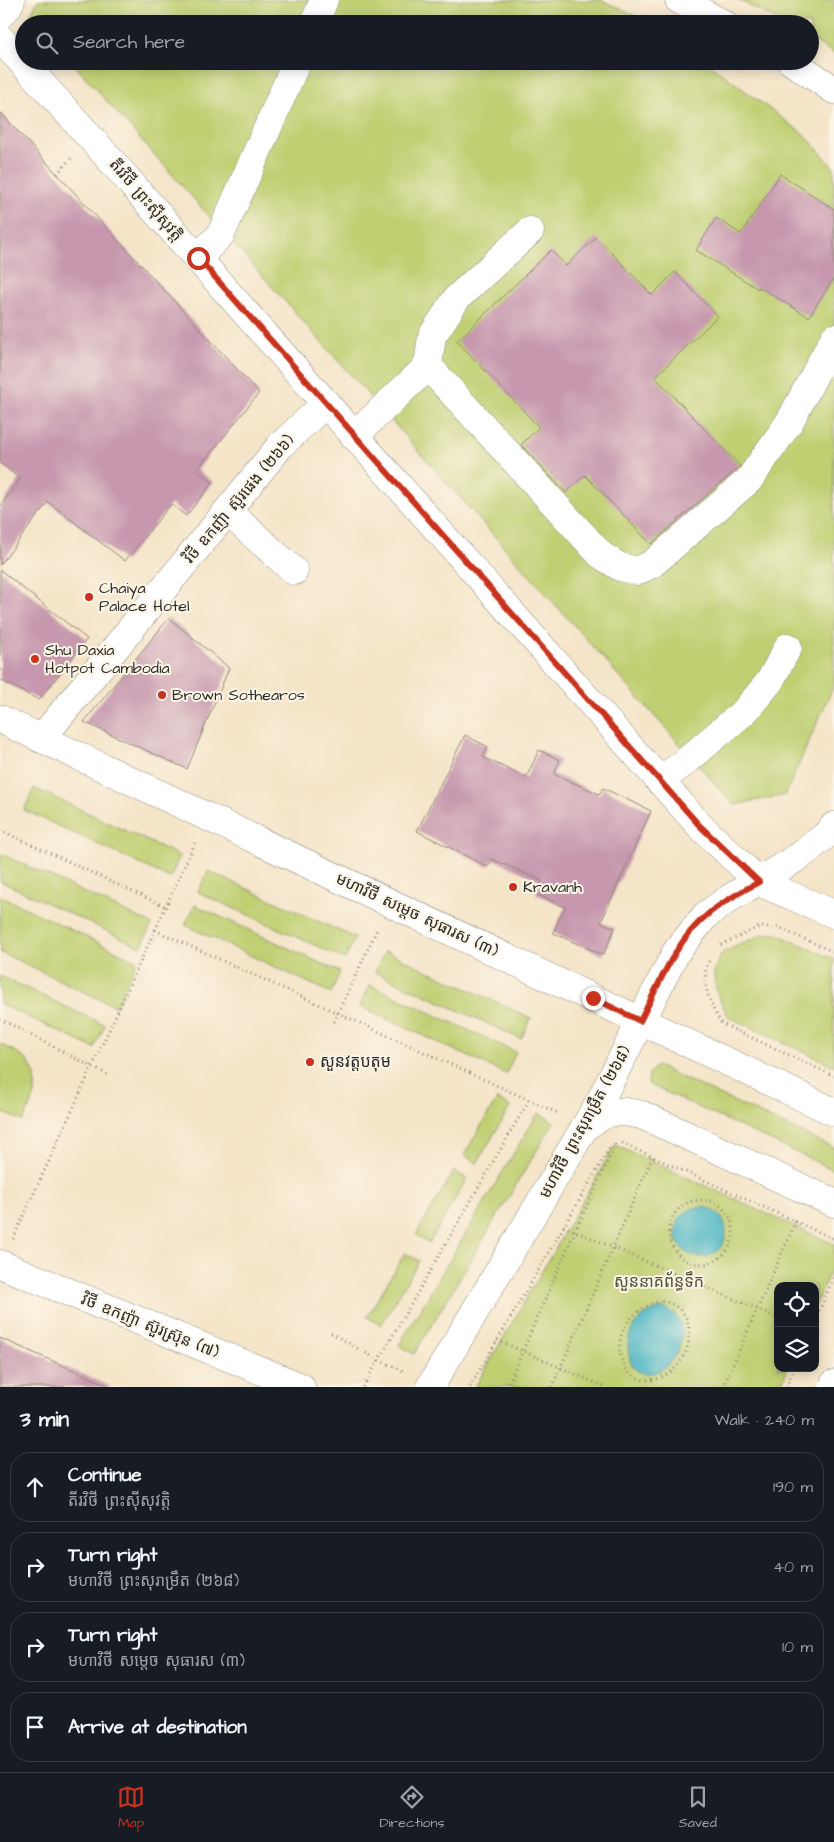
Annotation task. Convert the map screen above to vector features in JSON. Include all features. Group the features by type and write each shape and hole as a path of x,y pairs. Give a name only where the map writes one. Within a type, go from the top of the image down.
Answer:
{"street":[{"path":"0,14 7,8 11,0"},
{"path":"318,15 324,0"},
{"path":"679,0 707,15"},
{"name":"តីរវិថី ព្រះស៊ីសុវត្តិ","path":"0,38 15,54"},
{"name":"តីរវិថី ព្រះស៊ីសុវត្តិ","path":"29,70 198,258 699,825 759,882 834,914"},
{"path":"198,258 221,234 293,70"},
{"path":"804,70 834,90"},
{"path":"354,436 428,366 432,336 457,298 530,231"},
{"path":"428,366 600,555 620,567 637,571 652,564 749,480 790,421 834,338"},
{"name":"វិថី ឧកញ៉ា ស៊ួរផេង (២៦៦)","path":"41,739 281,445 326,403"},
{"path":"227,511 294,571"},
{"path":"659,781 683,764 745,710 770,681 788,647"},
{"name":"មហាវិថី សម្តេច សុធារស (៣)","path":"0,719 834,1112"},
{"name":"មហាវិថី ព្រះសុរាម្រឹត (២៦៨)","path":"431,1385 600,1104 676,952 706,915 730,898 800,856 825,836 834,826"},
{"path":"586,1126 606,1113 621,1110 642,1114 834,1203"},
{"name":"វិថី ឧកញ៉ា ស៊ួរស៊្រុន (៧)","path":"1,1264 301,1387"}],"path":[{"path":"1,1264 207,817"},
{"path":"0,830 166,907"},
{"path":"334,1022 389,902"},
{"path":"715,947 759,927 777,927 834,952"},
{"path":"156,930 834,1239"},
{"path":"712,955 704,970 706,989 715,1014 722,1024 834,1076"},
{"path":"0,1019 110,1076"},
{"path":"363,1387 529,1100"},
{"path":"470,1387 614,1139"},
{"path":"507,1387 575,1231 615,1146 614,1139"},
{"path":"552,1387 653,1156"},
{"path":"704,1199 714,1202 726,1211 732,1220 734,1231 732,1242 722,1257 711,1263 689,1262 675,1251 670,1241 669,1229 672,1218 683,1205 693,1200 704,1199"},
{"path":"723,1387 796,1221"},
{"path":"563,1226 774,1316"},
{"path":"819,1311 834,1277"},
{"path":"670,1302 678,1307 686,1318 690,1332 687,1348 682,1360 671,1372 657,1379 644,1380 635,1377 627,1371 620,1348 622,1333 628,1321 650,1303 670,1302"},
{"path":"331,1333 378,1360 431,1385"},
{"path":"497,1340 605,1387"},
{"path":"786,1387 792,1372"}],"green space":[{"path":"38,0 601,0 634,15 30,15"},
{"path":"738,0 834,0 834,54 819,44 819,15 768,15"},
{"path":"79,70 717,70 806,136 834,168 834,685 785,795 734,805"},
{"path":"34,788 180,856 170,878 24,810"},
{"path":"1,854 152,924 141,947 0,881"},
{"path":"208,871 355,938 345,959 198,892"},
{"path":"0,896 137,961 116,1007 0,952"},
{"path":"195,905 340,972 331,993 185,925"},
{"path":"763,934 777,934 834,959 834,1066 729,1017 723,1007 716,989 714,977 714,971 722,953"},
{"path":"385,951 531,1018 521,1039 375,972"},
{"path":"0,976 105,1025 94,1048 0,1004"},
{"path":"370,985 516,1052 506,1074 360,1006"},
{"path":"0,1044 28,1061 35,1075 35,1095 23,1121 0,1111"},
{"path":"657,1066 834,1148 834,1170 648,1084 649,1073"},
{"path":"497,1099 510,1107 477,1163 464,1155"},
{"path":"538,1113 554,1122 414,1354 399,1345"},
{"name":"សួននាគព័ន្ធទឹក","path":"615,1145 834,1244 834,1263 819,1297 819,1282 774,1282 774,1372 786,1372 780,1387 475,1387"},
{"path":"454,1171 467,1179 429,1243 416,1235"},
{"path":"405,1253 419,1261 381,1325 367,1317"}],"water":[{"path":"701,1207 719,1214 726,1232 719,1250 701,1257 683,1250 676,1232 683,1214"},
{"path":"662,1308 675,1314 681,1324 682,1337 678,1349 671,1361 662,1369 650,1373 638,1371 634,1368 629,1355 628,1346 631,1330 641,1318 654,1310"}],"building":[{"path":"0,112 259,393 197,470 213,482 186,516 171,504 125,561 48,502 0,565 0,507 20,479 0,463"},
{"path":"780,174 834,209 834,278 809,317 759,287 758,289 696,250 716,218 741,234"},
{"path":"596,237 652,295 675,272 718,316 655,377 740,466 651,544 585,475 566,493 521,445 539,427 457,341 551,250 566,266"},
{"name":"Shu Daxia Hotpot Cambodia","path":"0,570 87,639 39,700 0,680"},
{"name":"Brown Sothearos","path":"169,618 229,668 187,769 84,722"},
{"path":"465,735 488,747 483,757 526,778 539,750 560,760 554,774 599,794 603,788 651,811 601,922 615,928 603,955 553,933 565,907 536,894 542,881 492,859 488,867 417,831"},
{"path":"0,1338 112,1387 0,1387"}],"place":[{"name":"Chaiya Palace Hotel","path":"89,597"},
{"name":"Shu Daxia Hotpot Cambodia","path":"35,659"},
{"name":"Brown Sothearos","path":"162,695"},
{"name":"Kravanh","path":"513,887"},
{"name":"សួនវត្តបតុម","path":"310,1062"}],"route":[{"path":"198,258 699,825 759,882 730,898 706,915 690,933 676,952 640,1021 593,998"}]}
